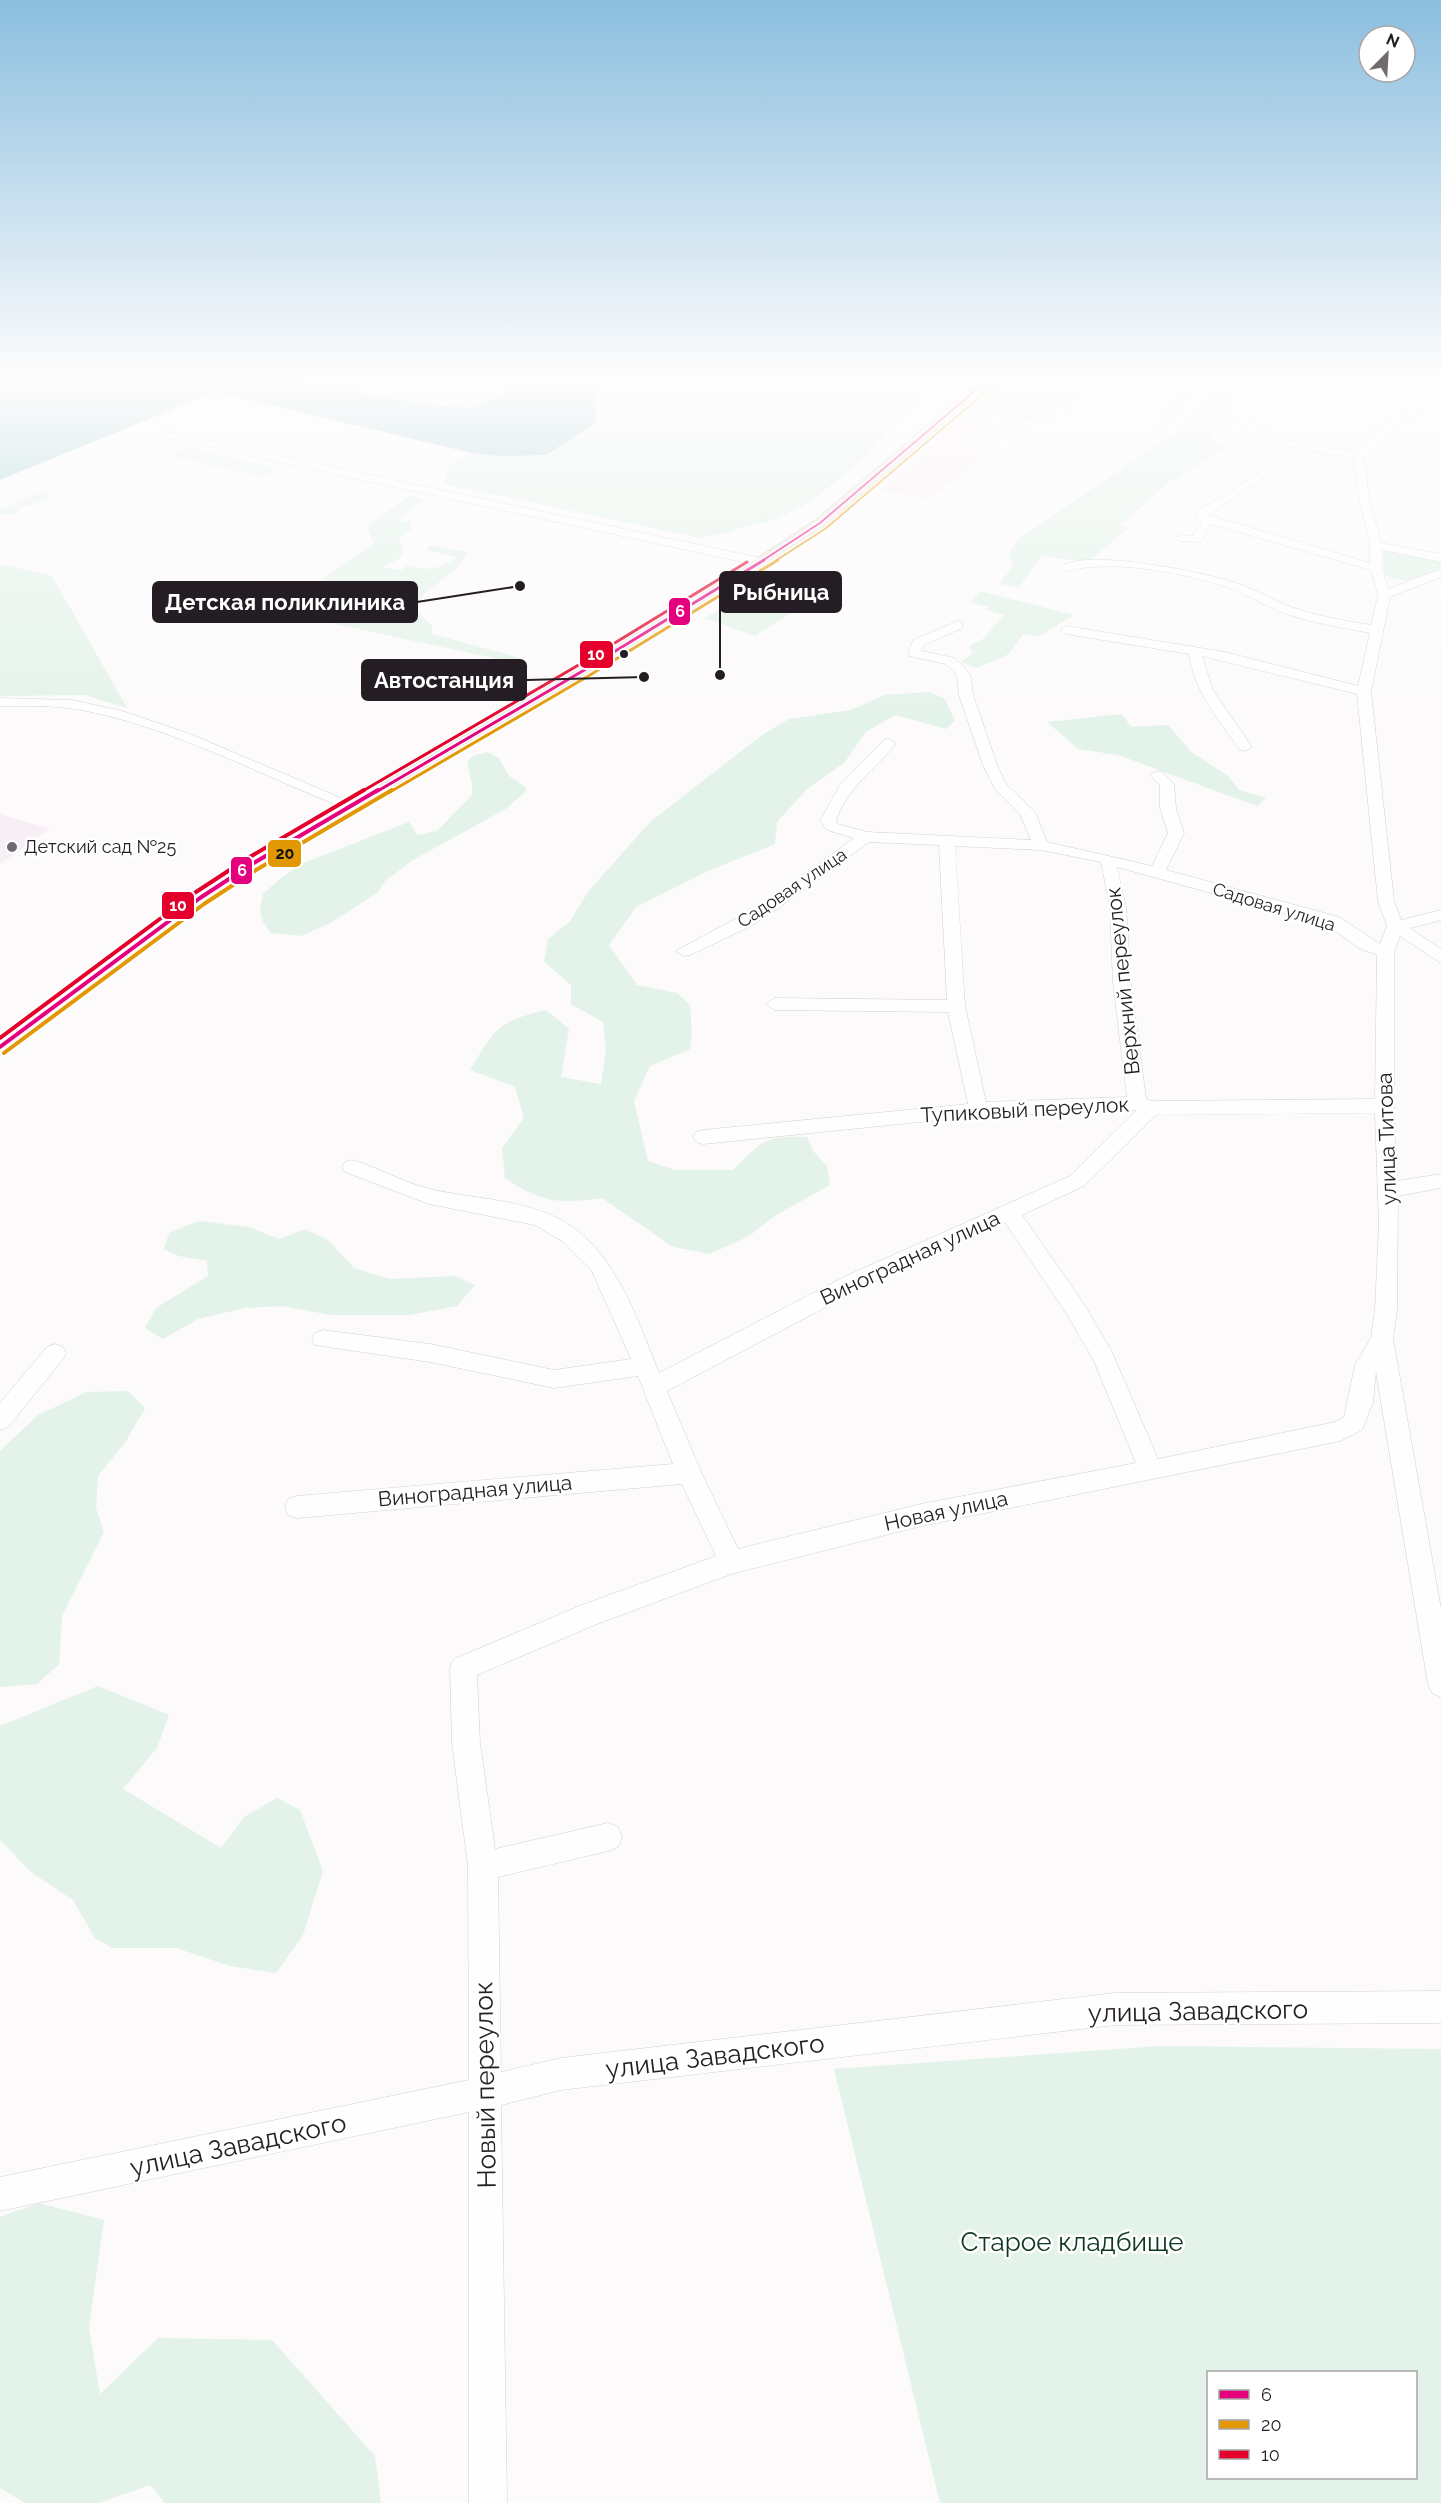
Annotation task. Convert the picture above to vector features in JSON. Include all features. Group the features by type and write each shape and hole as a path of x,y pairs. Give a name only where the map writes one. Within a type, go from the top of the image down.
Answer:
{"main road":[{"path":"0,1047 200,898 252,864 761,562 820,523 853,495"}],"street":[{"path":"447,495 761,562"},
{"path":"1233,495 1203,512 1202,516 1208,520 1329,557 1376,568"},
{"path":"1364,495 1376,545 1376,568 1384,595 1364,692 1386,901 1395,926 1426,944 1441,958"},
{"path":"1181,538 1197,540 1208,520"},
{"path":"1376,545 1441,558"},
{"path":"1067,567 1077,562 1192,575 1231,585 1296,613 1377,630"},
{"path":"1384,595 1441,573"},
{"path":"1429,578 1441,582"},
{"path":"958,625 918,643 914,653 950,661 963,674 966,695 990,765 1000,786 1027,812 1041,845"},
{"path":"1066,630 1225,656 1364,692"},
{"path":"1195,651 1196,669 1202,684 1245,747"},
{"path":"0,702 51,702 82,706 129,718 182,736 352,806"},
{"name":"Садовая улица","path":"889,743 841,791 828,821 831,827 841,832 866,837 1041,845 1108,859 1333,921 1365,944 1386,952"},
{"path":"1157,776 1167,784 1168,808 1176,833 1157,873"},
{"name":"Садовая улица","path":"684,951 743,923 774,904 866,837"},
{"path":"947,841 948,900 956,1006 972,1089 979,1109"},
{"name":"Верхний переулок","path":"1108,859 1118,907 1122,983 1144,1105"},
{"path":"1395,926 1441,915"},
{"name":"улица Титова","path":"1395,926 1386,952 1384,1106 1388,1190 1386,1310 1382,1339 1433,1597 1441,1684"},
{"path":"776,1004 956,1006"},
{"name":"Тупиковый переулок","path":"703,1137 979,1109 1144,1105 1384,1106"},
{"name":"Виноградная улица","path":"653,1387 854,1282 1077,1181 1144,1105"},
{"path":"352,1167 429,1197 507,1210 541,1219 569,1235 600,1266 626,1319 689,1473 731,1562"},
{"path":"1388,1190 1437,1188"},
{"path":"1009,1212 1076,1310 1104,1358 1151,1471"},
{"path":"323,1339 430,1353 554,1379 645,1366"},
{"name":"Новая улица","path":"463,1668 591,1614 731,1562 921,1515 1151,1471 1340,1431 1354,1424 1361,1402 1366,1365 1382,1339"},
{"path":"0,1420 54,1353"},
{"name":"Виноградная улица","path":"297,1507 689,1473"},
{"name":"Новый переулок","path":"463,1668 466,1743 483,1866 488,2503"},
{"path":"483,1866 608,1837"},
{"name":"улица Завадского","path":"0,2194 561,2074 1115,2010 1441,2007"}],"shaded area":[{"path":"903,495 933,495 927,499"},
{"name":"Детский сад №25","path":"0,814 50,829 0,864"}],"green space":[{"path":"35,495 50,495 50,498 19,509 16,514 0,515 0,510"},
{"path":"495,495 819,495 809,503 769,522 700,538"},
{"path":"1083,495 1155,495 1120,525 1129,528 1088,562 1042,556 1018,588 1000,584 1013,565 1009,555 1018,539"},
{"path":"409,496 426,499 396,521 410,521 412,529 399,537 403,552 399,559 382,567 401,570 407,565 428,569 445,564 457,557 425,550 431,545 469,552 457,568 423,595 417,612 432,626 432,634 517,657 530,667 503,670 490,667 498,659 270,610 294,593 302,594 374,543 366,527"},
{"path":"1385,551 1441,561 1441,570 1420,578 1399,580 1392,578 1385,575 1383,554"},
{"path":"0,564 52,576 127,708 85,695 0,696"},
{"path":"980,591 1074,615 1038,637 1023,634 1009,654 977,668 960,662 973,654 969,646 983,639 1004,615 985,610 988,607 970,602"},
{"path":"746,593 796,610 755,636 705,618"},
{"path":"929,692 945,699 955,721 946,729 895,715 866,732 844,763 807,789 777,822 775,844 708,871 636,907 609,945 637,985 677,993 690,1005 692,1032 690,1049 650,1066 634,1101 648,1161 675,1170 733,1170 765,1142 782,1137 807,1137 813,1151 827,1166 830,1185 776,1215 749,1236 710,1254 673,1247 602,1198 574,1201 551,1200 530,1193 505,1178 502,1148 524,1118 515,1087 470,1070 499,1029 529,1014 546,1010 569,1029 561,1077 601,1084 606,1051 603,1022 571,1004 571,985 544,962 548,939 570,921 588,892 650,822 762,735 789,719 851,710 885,695"},
{"path":"1122,714 1131,727 1168,725 1191,752 1228,776 1239,790 1266,798 1257,806 1118,755 1078,749 1047,722"},
{"path":"487,752 499,758 508,775 525,787 526,791 507,808 413,860 385,881 377,893 330,923 301,936 271,933 263,922 260,909 263,894 282,877 301,864 409,822 417,835 437,831 472,795 467,762 473,756"},
{"path":"199,1221 249,1227 279,1239 305,1229 328,1240 354,1268 389,1279 455,1276 475,1285 457,1306 410,1315 331,1315 282,1306 245,1308 198,1319 163,1339 145,1328 156,1308 208,1276 207,1261 179,1256 164,1249 169,1233"},
{"path":"128,1391 145,1408 126,1441 98,1476 96,1508 104,1532 62,1616 59,1664 37,1684 0,1687 0,1451 38,1415 87,1392"},
{"path":"98,1686 169,1715 157,1748 123,1789 221,1848 244,1817 277,1798 300,1810 323,1871 303,1935 276,1973 230,1966 176,1948 112,1948 95,1938 73,1900 31,1872 0,1840 0,1726"},
{"name":"Старое кладбище","path":"1160,2046 1441,2049 1441,2503 940,2503 834,2069"},
{"path":"39,2203 104,2220 89,2327 100,2394 158,2338 272,2340 375,2456 381,2503 165,2503 150,2485 99,2503 25,2503 0,2488 0,2217"}],"transit line":[{"name":"6","path":"0,1047 200,898 252,864 586,669 761,562 820,523 853,495"},
{"name":"20","path":"4,1053 204,904 256,870 590,675 765,568 825,529 865,495"},
{"name":"10","path":"0,1038 196,892 248,858 582,663 747,562"}],"place":[{"name":"Детская поликлиника","path":"520,586"},
{"name":"Рыбница","path":"720,675"},
{"name":"Автостанция","path":"644,677"},
{"name":"Детский сад №25","path":"12,847"}]}
